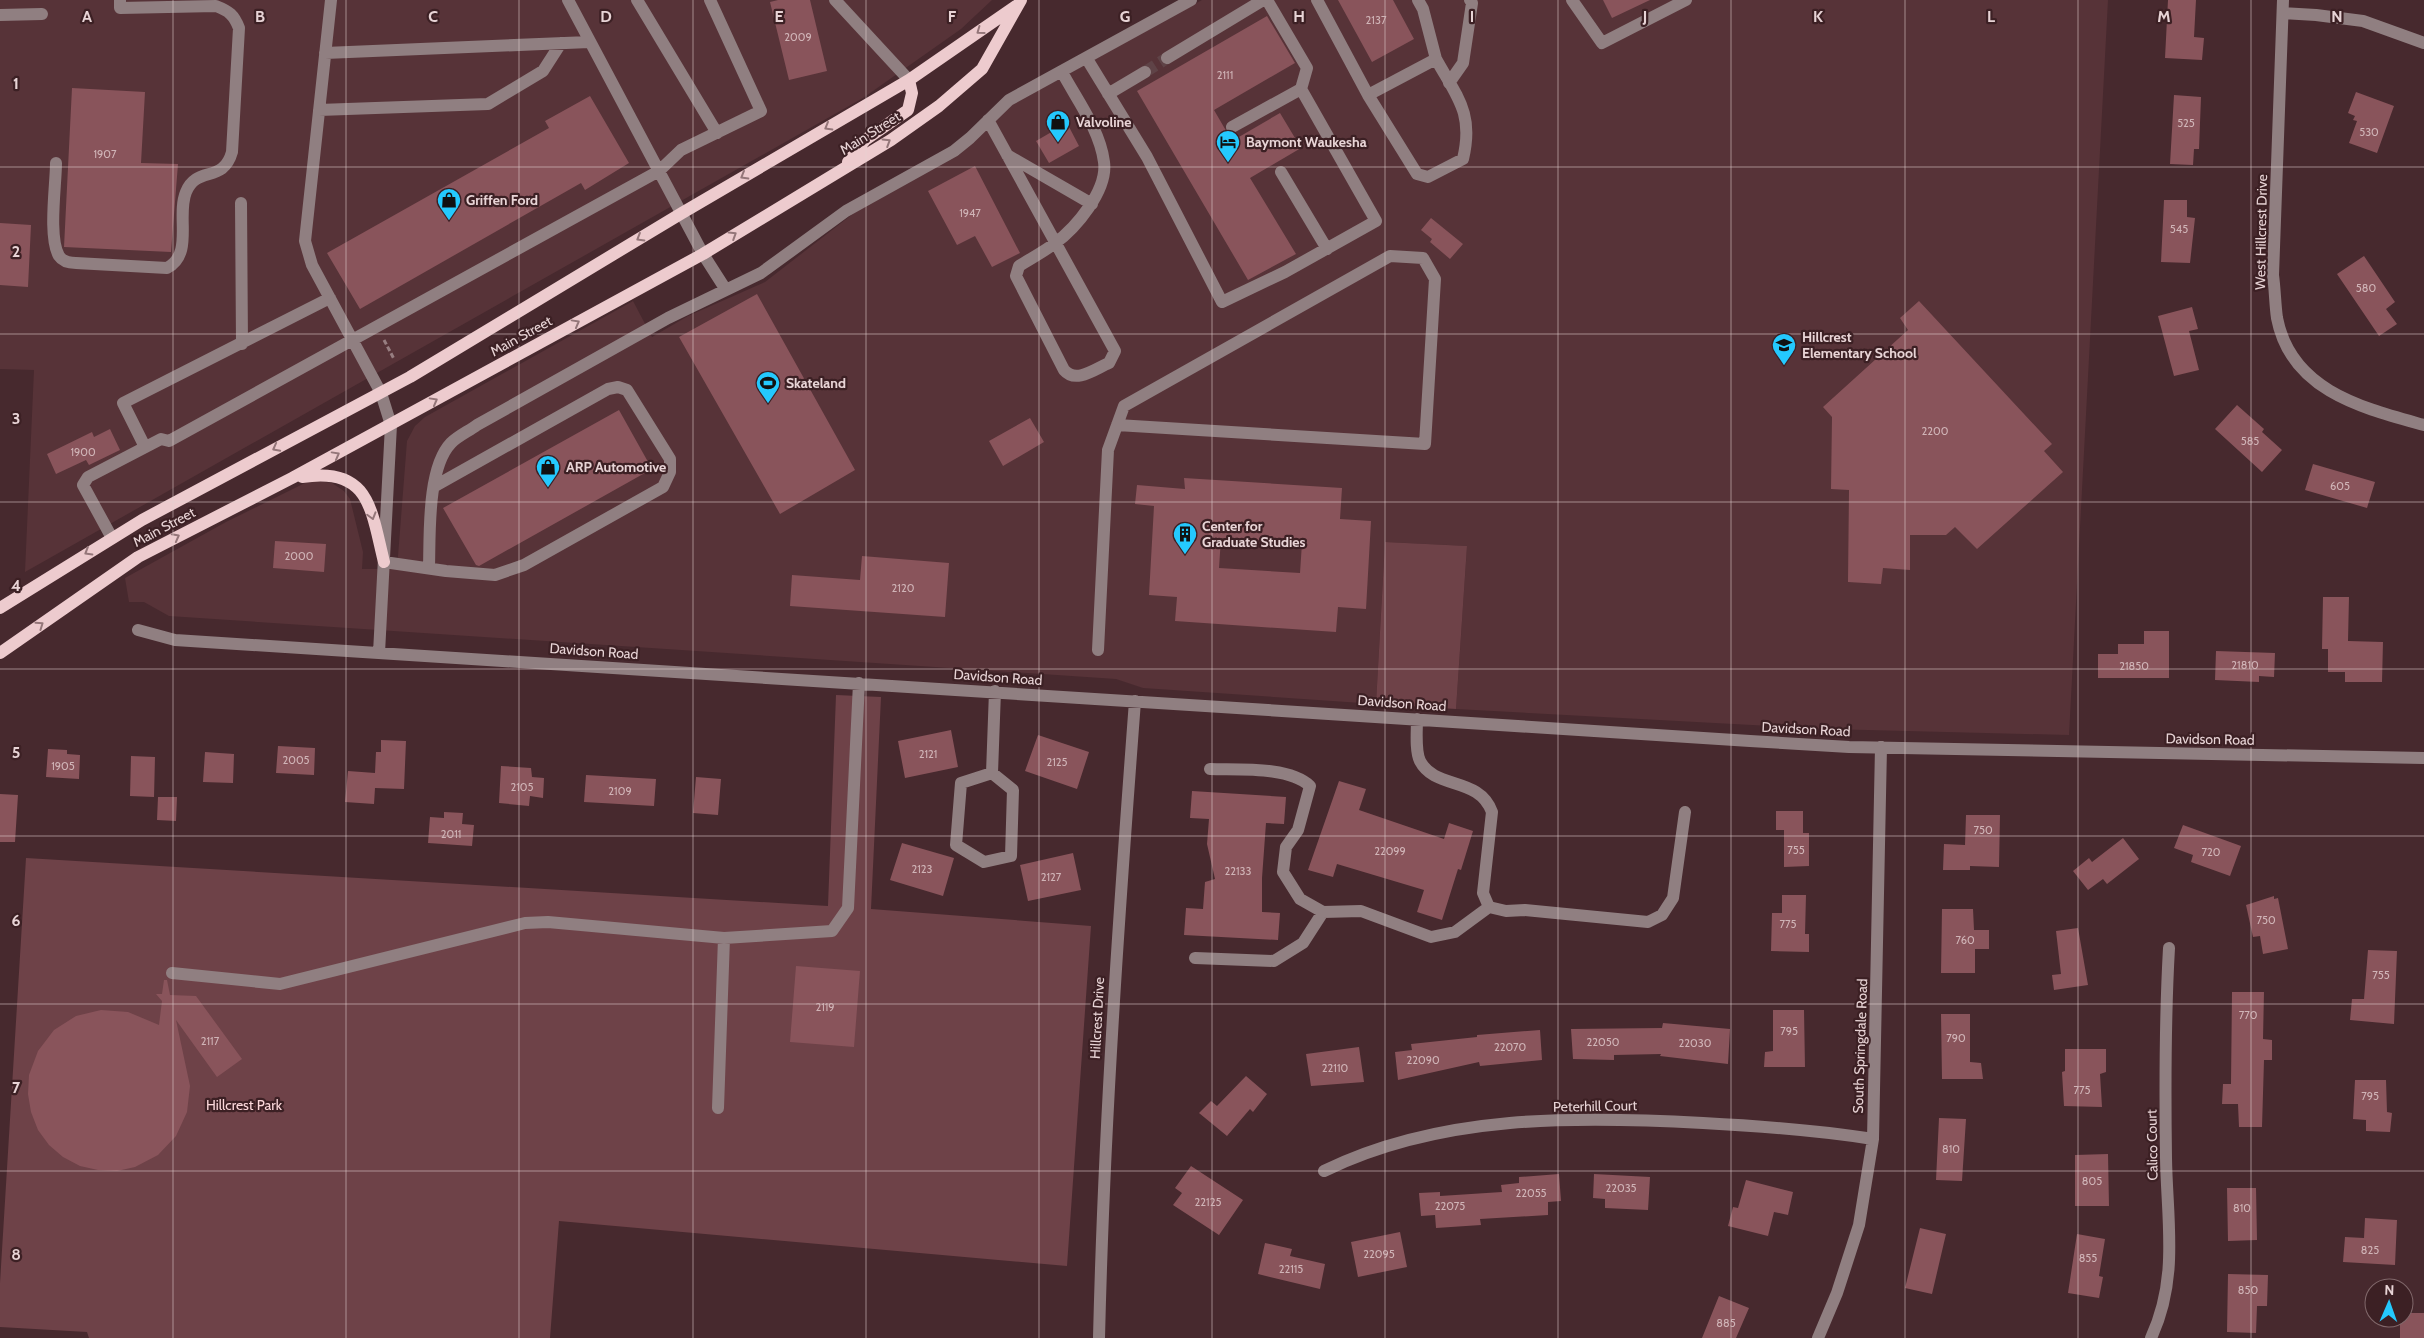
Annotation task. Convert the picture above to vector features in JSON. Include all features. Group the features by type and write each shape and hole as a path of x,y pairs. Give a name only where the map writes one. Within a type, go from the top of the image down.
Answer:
{"main road":[{"name":"Main Street","path":"0,608 112,538 381,393 908,80 1022,1"},
{"name":"Main Street","path":"0,653 138,558 391,425 703,254 915,123 982,69 1022,1"},
{"path":"843,167 865,140 908,110 912,92 908,80"},
{"path":"292,478 317,474 339,476 352,482 363,494 369,506 384,562"}],"street":[{"path":"56,163 54,235 60,256 67,262 167,268 176,263 181,253 185,194 191,183 200,177 222,171 229,162 232,152 239,28 235,17 227,10 216,6 120,8 120,0"},
{"path":"331,0 305,241 312,265 381,393 391,425 379,652"},
{"path":"568,0 703,254 726,290"},
{"path":"637,0 717,133"},
{"path":"112,538 83,485 88,477 160,439 168,441 353,341 659,171 681,150 761,111 710,0"},
{"path":"834,0 908,80"},
{"path":"429,567 430,516 438,466 451,444 477,425 668,318 761,273 846,211 954,151 1009,100 1191,0"},
{"path":"1167,58 1264,0"},
{"path":"1232,127 1301,89 1307,68 1268,0"},
{"path":"1317,0 1368,95 1417,174 1428,177 1463,159 1468,139 1464,108 1436,59 1424,9 1418,0"},
{"path":"1449,83 1463,63 1472,3 1470,0"},
{"path":"1572,0 1602,43 1686,0"},
{"name":"West Hillcrest Drive","path":"2283,0 2274,275 2277,319 2288,348 2310,378 2342,399 2424,425"},
{"path":"2283,13 2363,21 2424,43"},
{"path":"0,15 42,14"},
{"path":"325,53 589,42"},
{"path":"319,110 488,104 543,71 561,43"},
{"path":"1086,59 1147,157 1222,302 1376,222 1301,89"},
{"path":"1368,95 1436,59"},
{"path":"988,120 1007,155 1056,244 1115,351 1109,363 1078,377 1068,375 1064,370 1016,276 1018,266 1056,244 1092,204 1100,189 1104,163 1095,132 1062,72"},
{"path":"1108,94 1145,72"},
{"path":"1007,155 1092,204"},
{"path":"1281,172 1327,249"},
{"path":"241,203 242,344"},
{"path":"1098,650 1108,450 1117,425 1124,406 1390,256 1423,258 1435,279 1425,444 1117,425"},
{"path":"145,447 123,403 330,298"},
{"path":"384,562 429,567 446,571 495,575 524,566 663,486 670,472 670,459 626,390 618,387 608,389 435,486"},
{"name":"Davidson Road","path":"138,630 175,640 1750,741 1881,747 2424,758"},
{"path":"172,973 280,984 525,923 548,922 724,938 832,931 848,908 859,683"},
{"path":"992,772 995,692"},
{"name":"Hillcrest Drive","path":"1099,1338 1101,1224 1113,995 1136,701"},
{"path":"1417,719 1419,760 1431,775 1469,787 1488,801 1492,812 1483,893 1489,907"},
{"name":"South Springdale Road","path":"1818,1338 1838,1293 1859,1225 1873,1139 1881,747"},
{"path":"1210,769 1288,774 1303,779 1310,786 1298,830 1286,847 1283,872 1300,899 1323,912 1361,911 1431,937 1455,932 1489,907 1506,911 1525,910 1648,922 1662,915 1673,898 1685,812"},
{"path":"992,772 1014,790 1011,856 984,862 956,845 960,800 962,783 992,772"},
{"path":"1195,958 1274,961 1303,943 1323,912"},
{"path":"718,1108 724,938"},
{"name":"Calico Court","path":"2151,1338 2160,1320 2170,1273 2166,1105 2169,948"},
{"name":"Peterhill Court","path":"1324,1171 1354,1156 1392,1143 1433,1134 1501,1125 1584,1120 1634,1119 1731,1124 1873,1139"}],"path":[{"path":"377,327 394,359"}],"shaded area":[{"path":"0,0 992,0 961,29 863,98 25,572 34,370 0,369"},
{"path":"1202,0 2108,0 2069,735 1828,729 1456,709 1467,546 1385,542 1376,704 1143,688 1116,679 169,616 144,602 129,602 125,578 226,522 311,480 332,483 344,491 350,499 363,552 362,569 397,569 407,441 415,426 425,417 633,301 652,337 688,316 765,282 854,213 959,155 1012,105"}],"green space":[{"path":"1385,542 1467,546 1456,709 1376,704"},
{"name":"Hillcrest Park","path":"836,695 881,697 871,909 1091,926 1067,1266 559,1221 550,1338 89,1338 87,1332 0,1327 0,1283 26,858 828,906"}],"building":[{"path":"778,0 810,0 827,71 789,80 770,2"},
{"path":"1338,0 1393,0 1414,39 1372,62"},
{"path":"1603,0 1650,0 1612,18"},
{"path":"2168,0 2196,0 2194,37 2204,38 2202,60 2165,58"},
{"name":"Baymont Waukesha","path":"1267,16 1295,63 1214,110 1232,141 1280,113 1301,148 1250,178 1296,254 1248,280 1137,91"},
{"path":"72,88 145,92 141,163 178,164 171,252 64,247"},
{"path":"2356,92 2394,106 2377,153 2349,143 2357,121 2353,120 2355,116 2348,113"},
{"path":"2174,95 2201,97 2199,149 2194,149 2193,165 2170,164"},
{"name":"Griffen Ford","path":"590,96 629,163 585,190 581,183 360,309 327,253 549,128 545,121"},
{"name":"Valvoline","path":"1067,123 1079,146 1049,163 1036,141"},
{"path":"975,166 1020,253 992,267 975,236 957,245 928,191"},
{"path":"2164,200 2187,200 2187,217 2195,218 2190,263 2161,262"},
{"path":"1431,218 1463,244 1450,259 1430,242 1432,239 1421,230"},
{"path":"0,223 31,225 28,287 0,285"},
{"path":"2364,256 2395,302 2386,309 2397,324 2379,336 2337,274"},
{"name":"Skateland","path":"757,294 855,470 780,514 679,337"},
{"path":"1919,301 2052,444 2044,451 2063,472 1977,549 1955,527 1946,535 1910,535 1910,570 1883,568 1881,584 1848,582 1849,490 1831,489 1832,417 1823,407 1908,330 1900,318"},
{"path":"2192,307 2198,329 2189,331 2199,370 2174,376 2158,316"},
{"path":"2237,405 2264,429 2262,432 2282,450 2262,472 2215,429"},
{"name":"ARP Automotive","path":"619,410 652,469 479,566 476,565 443,508"},
{"path":"1030,418 1044,442 1003,466 989,441"},
{"path":"110,429 120,450 89,465 86,460 56,474 47,454 92,432 94,437"},
{"path":"2313,464 2375,482 2367,508 2305,490"},
{"name":"Center for Graduate Studies","path":"1184,478 1342,488 1340,519 1371,521 1366,609 1338,607 1336,632 1175,621 1177,597 1149,595 1154,506 1135,504 1137,485 1185,489","holes":["1221,538 1302,543 1300,573 1219,568"]},
{"path":"275,541 326,544 324,572 273,568"},
{"path":"862,556 949,563 945,617 790,606 792,575 860,580"},
{"path":"2323,597 2349,597 2348,641 2383,642 2382,682 2345,682 2345,672 2328,672 2328,649 2322,649"},
{"path":"2144,631 2169,631 2169,678 2098,678 2098,654 2118,654 2118,644 2144,644"},
{"path":"2216,651 2275,653 2274,677 2259,676 2259,682 2215,680"},
{"path":"951,730 958,767 905,778 898,741"},
{"path":"1038,735 1089,752 1077,789 1025,771"},
{"path":"381,740 406,741 404,789 375,788 374,804 345,802 348,771 375,773 376,752 381,752"},
{"path":"278,746 315,748 314,775 276,773"},
{"path":"48,749 67,750 67,754 80,755 79,779 46,777"},
{"path":"205,752 234,754 233,783 203,782"},
{"path":"131,756 155,757 154,797 130,796"},
{"path":"501,766 531,768 532,777 544,778 543,798 530,796 529,806 499,803"},
{"path":"586,775 656,779 654,806 584,802"},
{"path":"696,777 721,779 718,815 693,813"},
{"path":"1339,781 1366,789 1359,810 1444,839 1449,823 1473,831 1461,870 1458,869 1442,920 1417,912 1424,890 1337,864 1333,877 1308,870"},
{"path":"1192,791 1286,797 1284,824 1266,823 1262,878 1262,912 1280,913 1278,940 1184,935 1186,908 1203,909 1205,882 1215,879 1207,844 1209,819 1190,818"},
{"path":"0,794 18,795 15,842 0,842"},
{"path":"158,797 177,797 176,821 157,820"},
{"path":"1776,811 1803,811 1803,833 1809,833 1809,866 1784,867 1784,830 1776,830"},
{"path":"444,812 463,813 462,824 474,825 472,846 428,843 430,817 444,818"},
{"path":"1966,815 2000,815 1999,867 1970,866 1970,870 1943,870 1944,844 1965,845"},
{"path":"2183,825 2241,846 2230,876 2191,862 2193,855 2174,848"},
{"path":"2123,838 2139,859 2107,884 2103,879 2088,890 2073,871 2089,858 2092,862"},
{"path":"902,843 954,858 943,896 890,880"},
{"path":"1073,853 1081,890 1028,901 1020,865"},
{"path":"1782,895 1806,895 1805,934 1809,934 1809,952 1771,951 1772,913 1782,913"},
{"path":"2274,896 2274,899 2278,898 2288,949 2263,954 2260,936 2253,937 2246,905"},
{"path":"1942,909 1973,909 1974,930 1989,930 1989,949 1975,949 1975,973 1941,973"},
{"path":"2078,928 2088,985 2054,990 2052,975 2061,974 2056,931"},
{"path":"2368,950 2397,951 2394,1024 2350,1020 2352,999 2364,999"},
{"path":"796,966 860,971 854,1047 790,1042"},
{"path":"164,980 167,980 170,995 196,996 242,1059 217,1077 176,1020 190,1086 187,1112 176,1136 158,1155 135,1167 117,1171 98,1170 80,1166 63,1157 49,1145 38,1130 31,1112 28,1094 29,1075 38,1051 54,1030 76,1016 101,1010 128,1012 159,1025 162,1001 156,994 162,994"},
{"path":"2232,992 2264,992 2263,1039 2272,1040 2272,1060 2264,1060 2262,1127 2239,1127 2238,1104 2222,1104 2223,1084 2231,1084"},
{"path":"1773,1010 1804,1010 1805,1067 1764,1067 1765,1052 1773,1051"},
{"path":"1941,1014 1970,1014 1970,1062 1981,1063 1983,1079 1942,1079"},
{"path":"1663,1023 1730,1029 1728,1064 1660,1056 1661,1054 1614,1055 1614,1060 1573,1059 1571,1029 1662,1028"},
{"path":"1540,1030 1542,1060 1480,1066 1479,1062 1398,1080 1395,1052 1412,1050 1411,1044 1477,1037 1477,1035"},
{"path":"1359,1047 1364,1082 1311,1086 1306,1054"},
{"path":"2065,1049 2106,1049 2106,1072 2100,1074 2102,1107 2064,1106 2062,1072 2065,1071"},
{"path":"1246,1076 1267,1094 1253,1112 1250,1109 1227,1136 1199,1113 1211,1101 1217,1106"},
{"path":"2355,1080 2386,1080 2387,1112 2392,1113 2390,1132 2366,1131 2366,1120 2353,1119"},
{"path":"1939,1118 1966,1119 1962,1181 1936,1180"},
{"path":"2108,1154 2109,1206 2075,1206 2075,1155"},
{"path":"1191,1166 1243,1200 1219,1235 1173,1205 1182,1193 1175,1188"},
{"path":"1559,1174 1561,1201 1548,1202 1548,1215 1480,1219 1481,1225 1436,1228 1435,1215 1421,1216 1419,1193 1440,1192 1440,1196 1502,1192 1501,1185 1519,1183 1519,1177"},
{"path":"1594,1174 1650,1177 1648,1210 1605,1208 1605,1199 1593,1198"},
{"path":"1746,1180 1793,1192 1788,1215 1774,1212 1768,1236 1728,1226 1733,1207 1738,1208"},
{"path":"2227,1188 2256,1188 2257,1240 2228,1241"},
{"path":"2365,1218 2397,1220 2395,1265 2343,1262 2345,1237 2364,1238"},
{"path":"1920,1228 1946,1234 1932,1294 1905,1288"},
{"path":"1400,1232 1407,1267 1358,1277 1351,1242"},
{"path":"2077,1234 2105,1239 2099,1276 2103,1277 2099,1298 2068,1293"},
{"path":"1265,1243 1292,1249 1290,1256 1325,1264 1320,1289 1258,1274"},
{"path":"2228,1274 2268,1275 2267,1306 2257,1306 2256,1333 2227,1332"},
{"path":"1719,1296 1749,1308 1736,1338 1702,1338"},
{"path":"2414,1313 2424,1313 2424,1338 2400,1338 2400,1328 2414,1328"}],"tunnel":[{"path":"1145,72 1167,58"}],"place":[{"name":"Valvoline","path":"1058,143"},
{"name":"Baymont Waukesha","path":"1228,163"},
{"name":"Griffen Ford","path":"449,221"},
{"name":"Hillcrest Elementary School","path":"1784,366"},
{"name":"Skateland","path":"768,404"},
{"name":"ARP Automotive","path":"548,488"},
{"name":"Center for Graduate Studies","path":"1185,555"}]}
